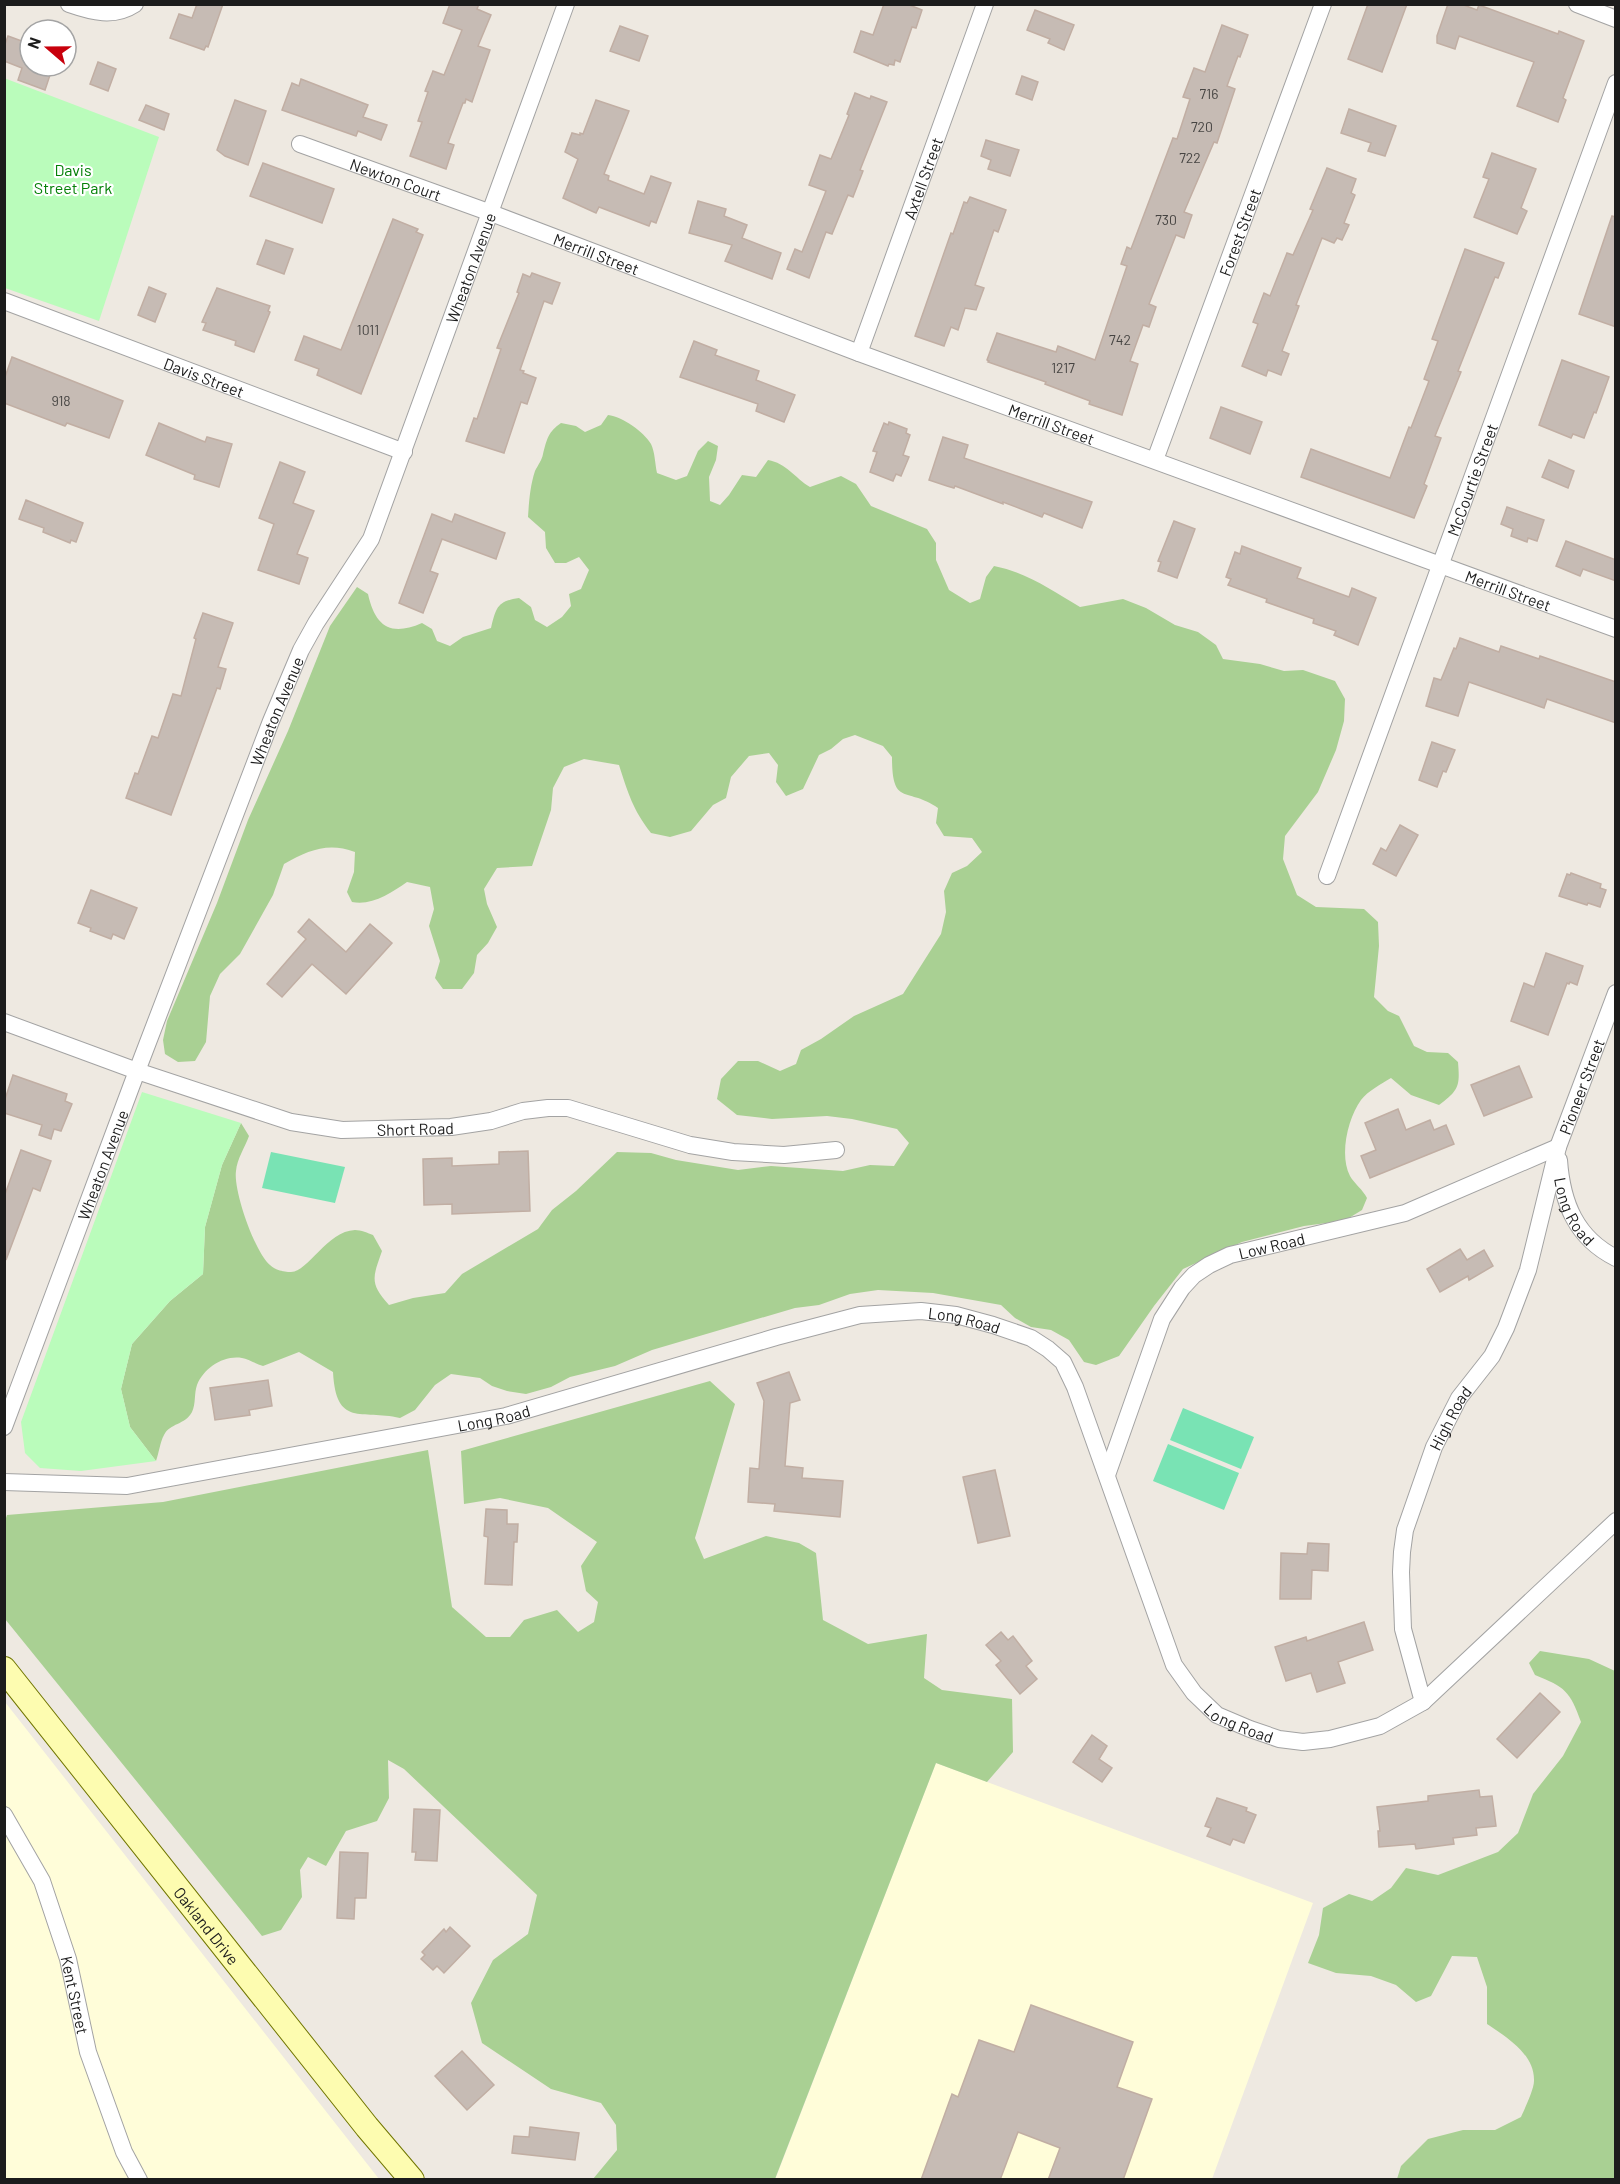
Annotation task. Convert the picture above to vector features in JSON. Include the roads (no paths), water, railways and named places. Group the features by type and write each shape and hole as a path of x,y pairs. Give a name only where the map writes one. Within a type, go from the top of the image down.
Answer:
{"main road":[{"name":"Oakland Drive","path":"4,1669 367,2127 412,2180"}],"street":[{"path":"69,4 115,14 133,6"},
{"name":"Wheaton Avenue","path":"4,1427 275,711 316,623 371,539 566,4"},
{"name":"Axtell Street","path":"859,353 985,4"},
{"name":"Forest Street","path":"1155,460 1323,4"},
{"path":"1576,4 1616,19"},
{"name":"McCourtie Street","path":"1327,876 1616,83"},
{"name":"Newton Court","path":"300,144 491,213"},
{"name":"Merrill Street","path":"491,213 859,353 1616,629"},
{"name":"Davis Street","path":"4,301 404,452"},
{"name":"Pioneer Street","path":"1558,1147 1616,993"},
{"name":"Short Road","path":"4,1022 137,1071 291,1122 342,1130 452,1127 491,1121 523,1111 568,1108 690,1145 733,1152 784,1155 836,1149"},
{"name":"Long Road","path":"1558,1147 1560,1176 1572,1215 1587,1239 1601,1251 1616,1258"},
{"name":"Low Road","path":"1107,1475 1162,1319 1182,1288 1194,1275 1230,1255 1405,1213 1558,1147"},
{"name":"High Road","path":"1423,1702 1403,1629 1401,1572 1406,1530 1434,1447 1459,1398 1492,1356 1506,1328 1528,1270 1558,1147"},
{"name":"Long Road","path":"4,1482 127,1486 506,1416 797,1331 860,1316 921,1311 956,1315 1031,1338 1063,1362 1076,1387 1174,1665 1194,1693 1217,1714 1250,1729 1279,1739 1303,1742 1330,1739 1380,1726 1423,1702 1616,1521"},
{"name":"Kent Street","path":"4,1815 42,1881 68,1959 88,2052 124,2152 139,2180"}],"park label":[{"name":"Davis Street Park","path":"73,178"}]}
